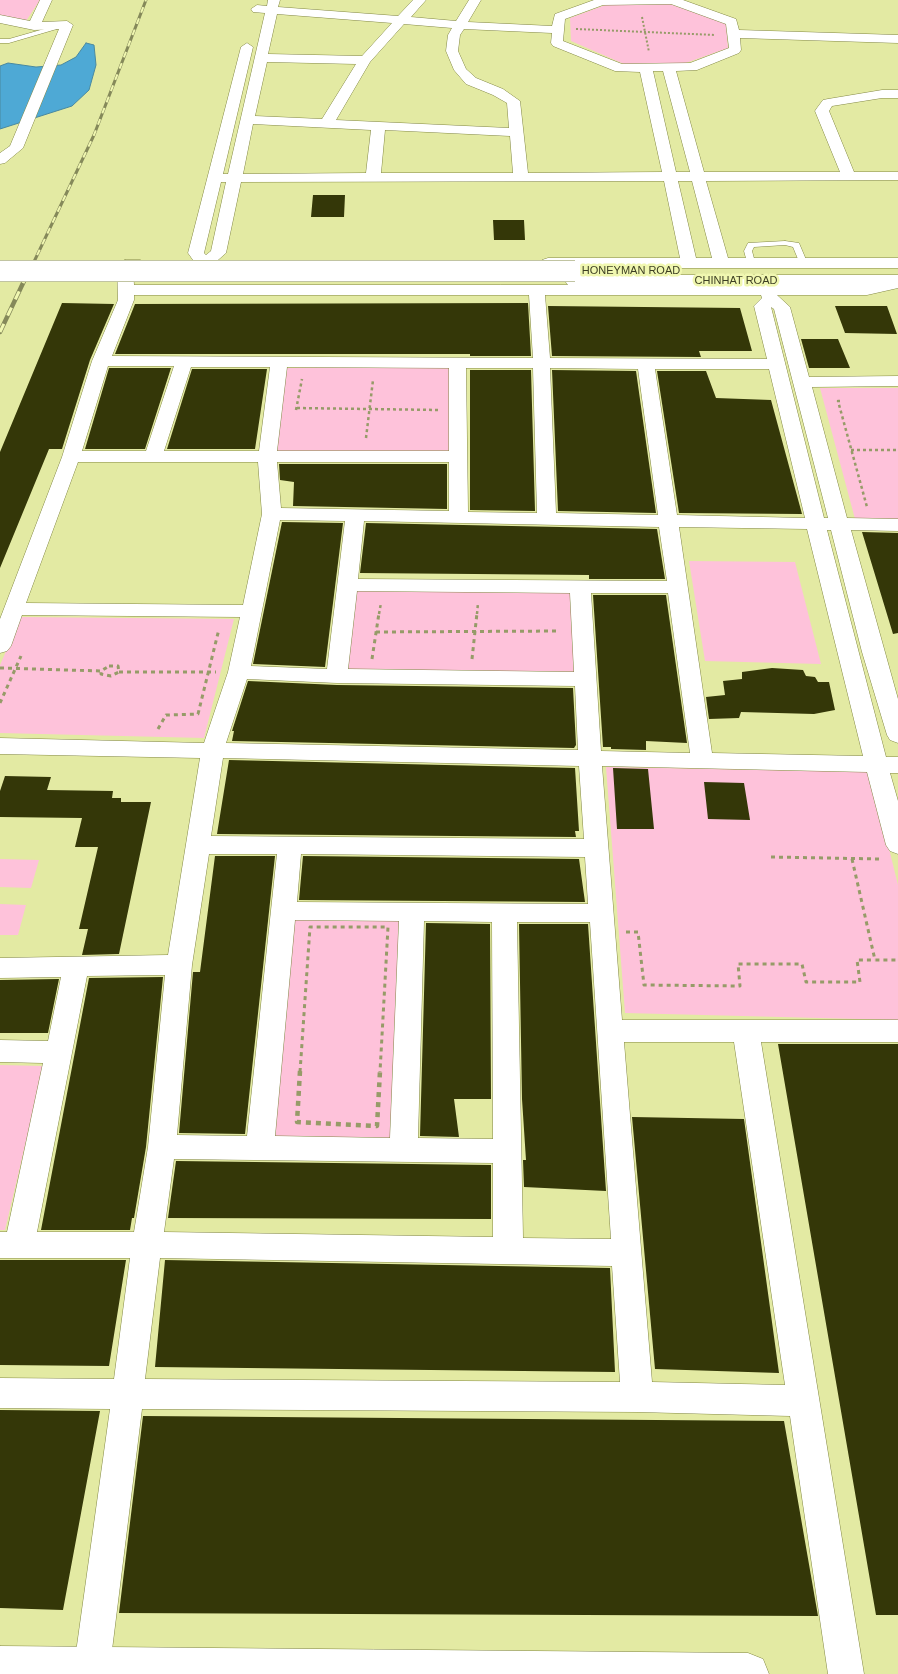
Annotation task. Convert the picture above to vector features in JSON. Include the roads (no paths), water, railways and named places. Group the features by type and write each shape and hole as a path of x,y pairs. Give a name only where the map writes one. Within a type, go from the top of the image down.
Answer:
{"street":[{"path":"34,26 46,0"},
{"path":"327,123 365,60 420,0"},
{"path":"475,0 454,35 452,51 460,70 471,81 498,92 513,101 521,177"},
{"path":"623,0 672,0 732,22 735,50 692,67 620,68 557,43 559,17 602,1 623,0"},
{"path":"204,264 218,253 273,5"},
{"path":"257,9 273,5 401,21 558,29"},
{"path":"0,19 34,26 67,25 16,148 0,160"},
{"path":"734,36 898,40"},
{"path":"734,36 898,44"},
{"path":"204,264 196,253 250,38"},
{"path":"261,58 365,60"},
{"path":"649,68 689,262"},
{"path":"669,68 721,262"},
{"path":"849,176 822,112 828,103 882,94 898,94"},
{"path":"248,120 516,132"},
{"path":"372,177 377,132 380,125"},
{"path":"215,178 898,176"},
{"path":"0,646 71,457 101,361 125,295 125,265 898,262"},
{"name":"HONEYMAN ROAD","path":"575,276 898,269"},
{"path":"0,271 575,276"},
{"path":"0,282 575,276"},
{"name":"CHINHAT ROAD","path":"575,276 898,282"},
{"path":"769,295 867,290 898,282"},
{"path":"125,295 769,295 894,300 867,290"},
{"path":"537,295 548,520"},
{"path":"769,295 762,306 815,524 887,765 898,846"},
{"path":"769,295 782,307 839,524 888,675 898,735"},
{"path":"101,361 776,364"},
{"path":"152,457 184,361"},
{"path":"91,1671 147,1245 162,1147 179,965 213,749 239,672 272,514 267,456 279,362"},
{"path":"456,362 460,518"},
{"path":"646,363 702,760"},
{"path":"802,382 898,381"},
{"path":"71,457 458,456"},
{"path":"272,514 355,517 898,525"},
{"path":"337,676 355,517"},
{"path":"347,585 677,587"},
{"path":"580,586 590,758 638,1397"},
{"path":"15,609 251,612"},
{"path":"239,672 337,676 585,679"},
{"path":"0,746 213,749 887,765"},
{"path":"198,845 597,848"},
{"path":"260,1149 290,846"},
{"path":"284,911 504,913 603,923"},
{"path":"404,1150 412,912"},
{"path":"504,913 508,1252"},
{"path":"0,968 179,965"},
{"path":"76,967 58,1052 10,1245 147,1245 627,1253"},
{"path":"610,1031 898,1031"},
{"path":"746,1031 846,1674"},
{"path":"0,1051 58,1052"},
{"path":"162,1147 507,1151"},
{"path":"0,1393 638,1397 804,1401"},
{"path":"0,1668 91,1671 748,1674"}],"lane":[{"path":"0,41 9,41 67,25"}],"water":[{"path":"86,43 94,45 96,65 89,90 72,106 0,129 0,66 8,63 36,67 61,65 76,57"}],"railway":[{"path":"32,266 94,135 146,0"},
{"path":"0,332 32,264"}]}
